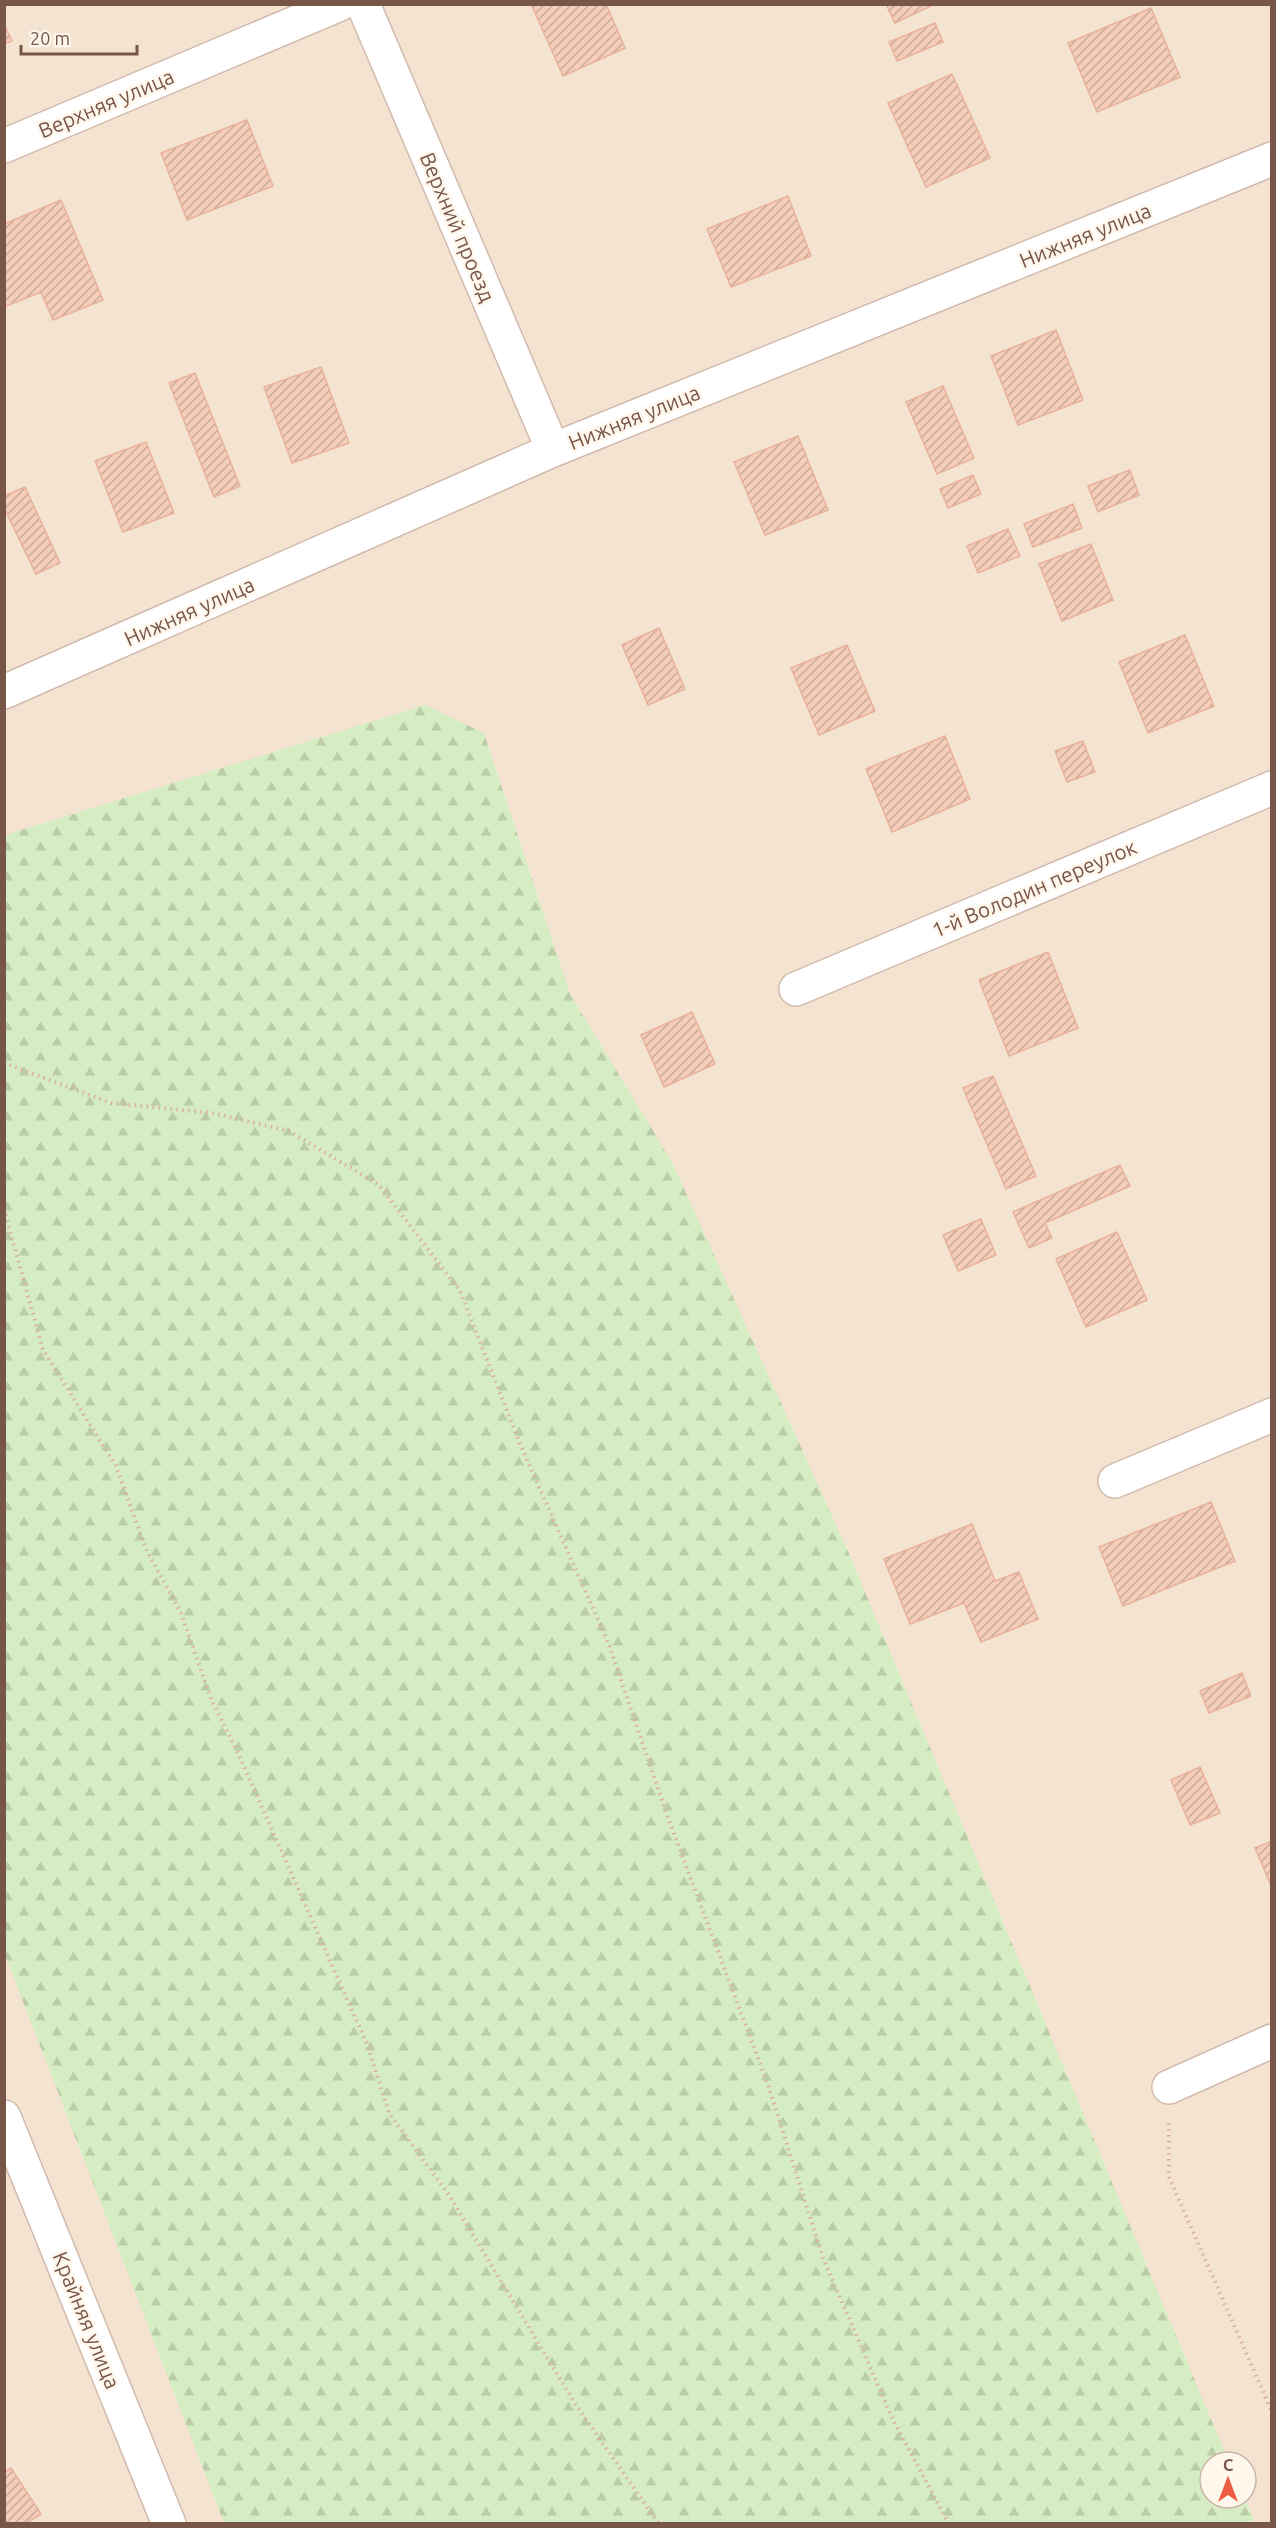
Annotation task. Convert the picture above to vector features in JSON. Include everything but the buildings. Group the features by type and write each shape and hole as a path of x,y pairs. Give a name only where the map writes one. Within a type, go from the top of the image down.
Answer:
{"street":[{"name":"Верхняя улица","path":"4,146 340,4"},
{"name":"Верхний проезд","path":"363,4 553,450"},
{"name":"Нижняя улица","path":"4,692 553,450 1272,159"},
{"name":"1-й Володин переулок","path":"796,988 1272,788"},
{"path":"1115,1481 1272,1415"},
{"path":"1169,2087 1272,2041"},
{"name":"Крайняя улица","path":"4,2117 169,2523"}],"path":[{"path":"4,1063 111,1103 212,1113 289,1131 379,1185 460,1291 520,1444 608,1642 667,1815 768,2085 823,2258 892,2418 949,2523"},
{"path":"4,1209 43,1350 116,1466 146,1549 181,1613 211,1699 237,1751 367,2044 388,2113 449,2195 574,2402 659,2523"},
{"path":"1169,2087 1169,2177 1272,2412"}],"shaded area":[{"path":"5,5 1271,5 1271,2523 5,2524"}],"green space":[{"path":"425,705 484,733 570,994 672,1162 847,1549 1224,2450 1198,2450 1198,2510 1250,2510 1255,2523 224,2523 5,1955 5,835"}]}
